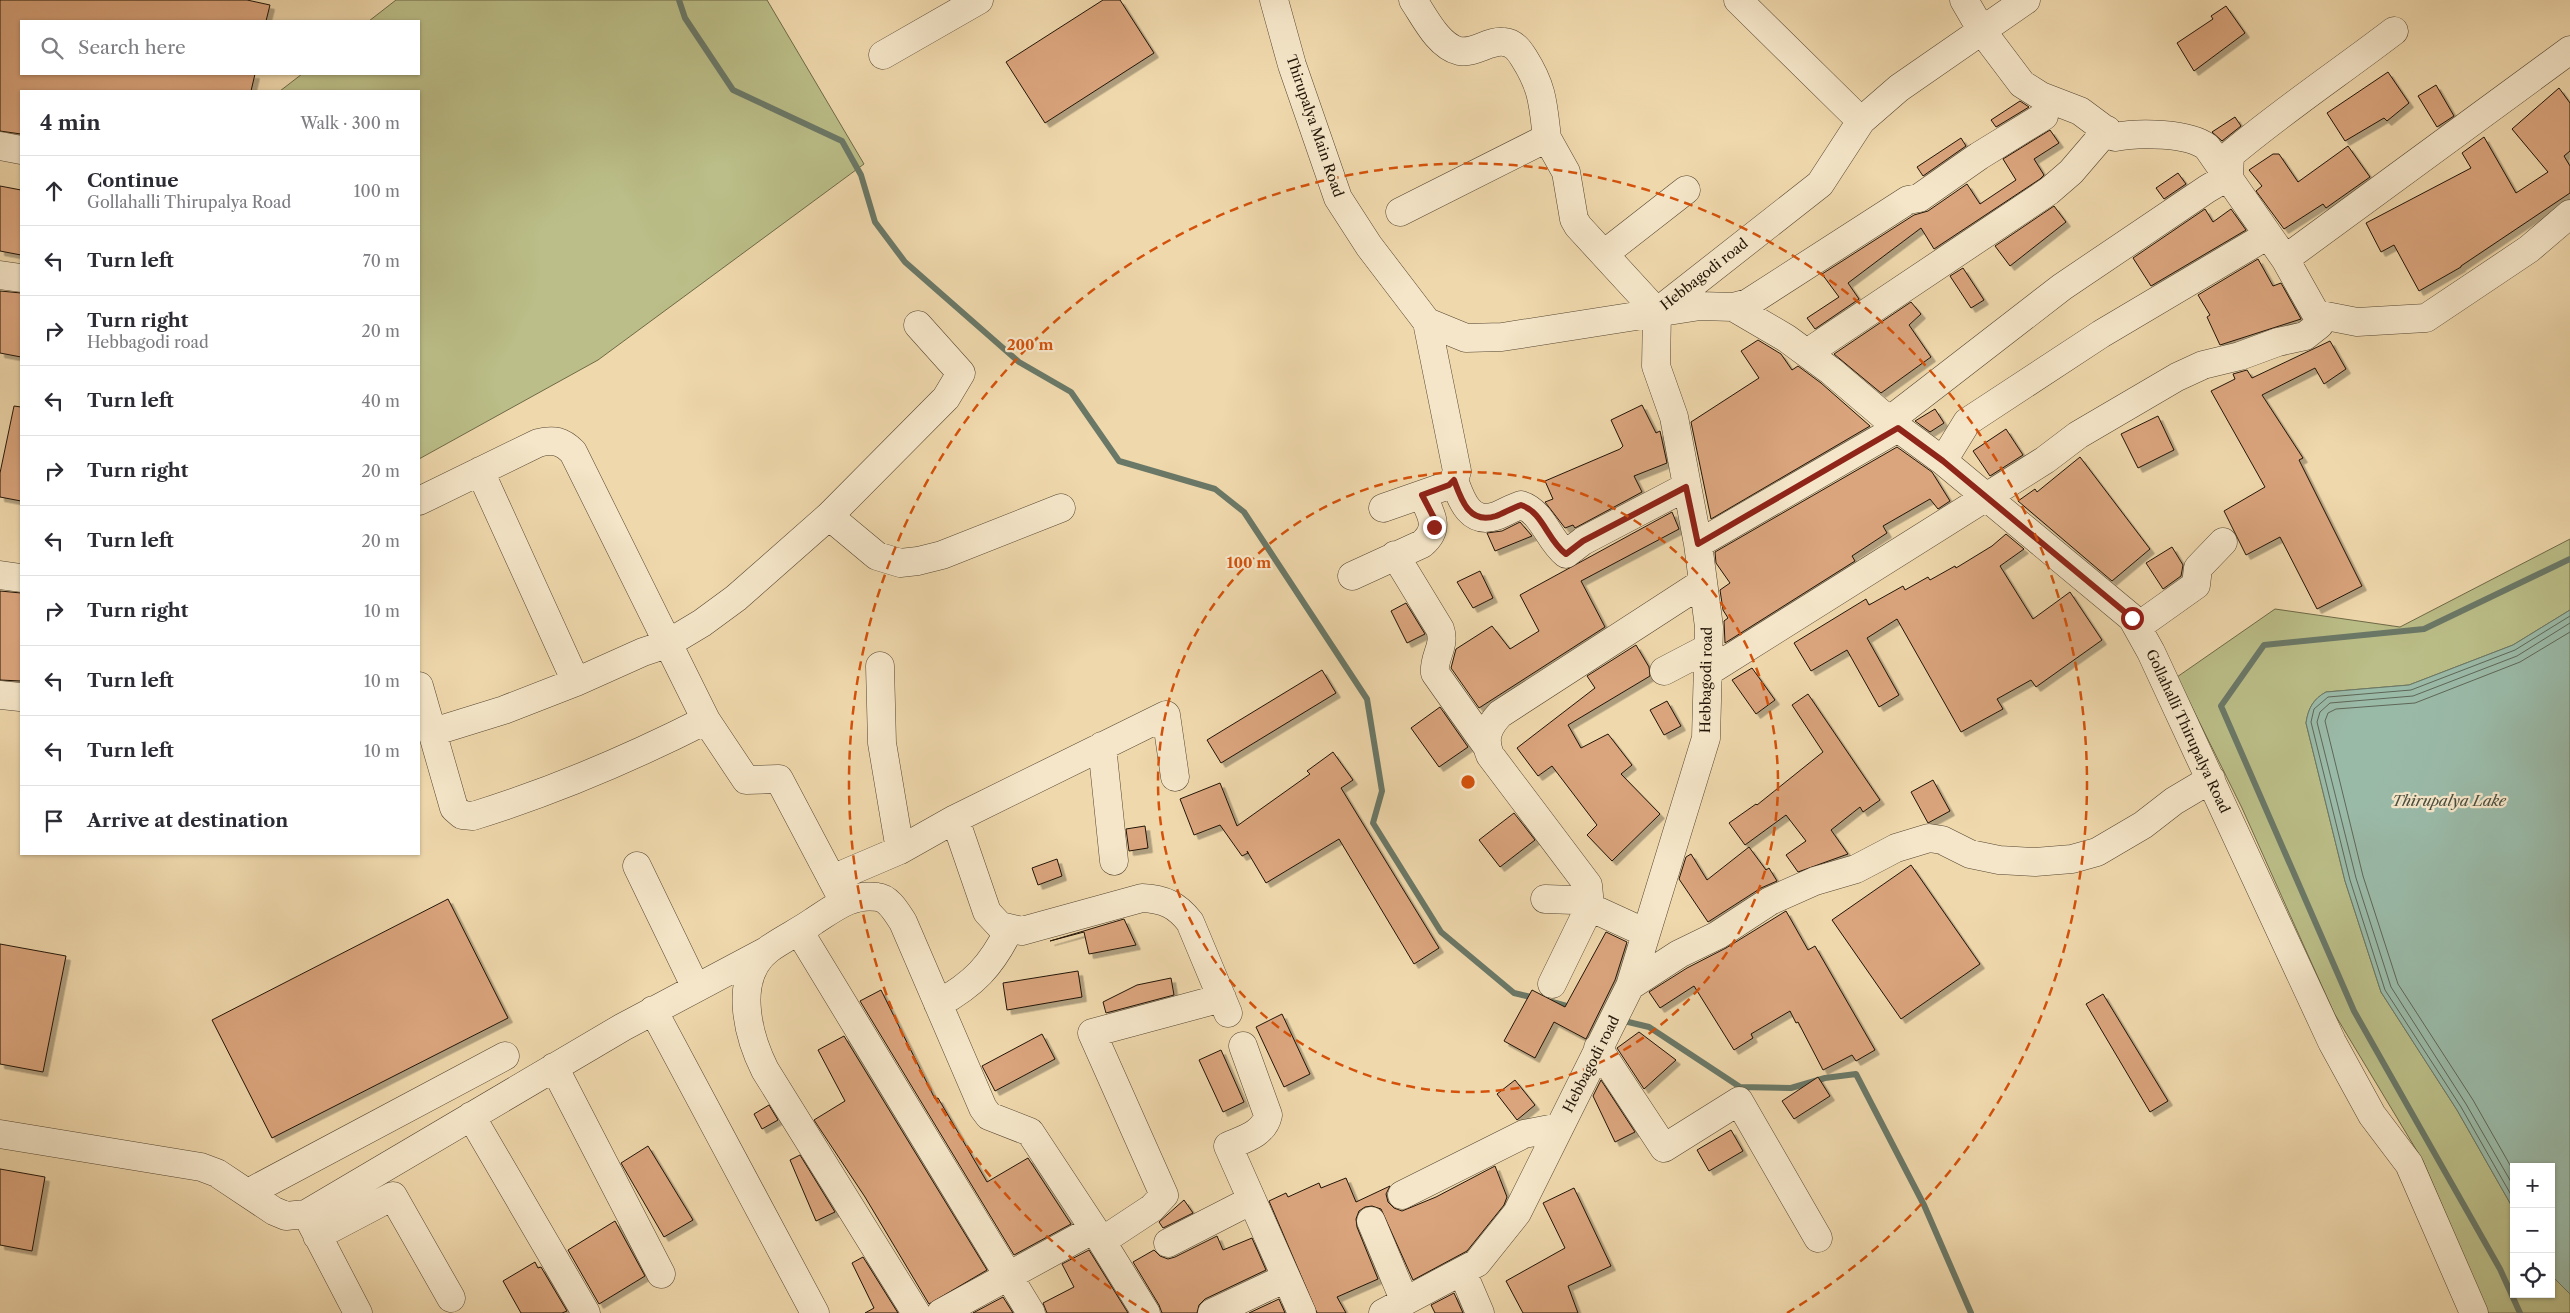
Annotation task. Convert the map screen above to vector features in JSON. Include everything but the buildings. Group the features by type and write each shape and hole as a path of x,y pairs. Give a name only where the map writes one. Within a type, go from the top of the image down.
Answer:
{"street":[{"path":"883,55 979,0"},
{"name":"Thirupalya Main Road","path":"1274,0 1292,65 1338,198 1369,246 1427,322"},
{"path":"1413,0 1438,37 1448,46 1459,51 1471,50 1496,42 1506,42 1517,47 1540,87 1547,138 1566,172 1574,218 1583,232 1657,312"},
{"path":"1738,0 1861,121"},
{"path":"1664,671 1708,660 1986,497 2045,460 2078,435 2177,376 2203,365 2240,356 2278,342 2305,336 2318,324 2316,314 2285,259 2208,147 2200,142 2177,137 2128,134 2116,137 2080,112 2030,90 1982,31 1964,0"},
{"name":"Hebbagodi road","path":"1391,1310 1477,1263 1517,1213 1614,1018 1646,933 1706,738 1709,627 1698,544 1674,417 1656,366 1657,312 1820,184 1861,121 1899,88 2026,0"},
{"path":"2229,176 2230,155 2272,120 2316,90 2394,31"},
{"path":"2285,259 2570,50"},
{"path":"1427,322 1466,338 1475,338 1502,336 1700,306 1733,307 1748,303 1908,200 1919,198 1979,156 2044,116"},
{"path":"1807,353 2049,191 2071,172 2107,130"},
{"path":"1400,212 1547,138"},
{"path":"0,146 20,150"},
{"path":"1698,544 1894,424 2062,287 2229,176"},
{"path":"1604,254 1686,190"},
{"path":"2316,314 2357,322 2426,318 2529,248 2570,214"},
{"path":"1943,461 1967,422 2101,334 2268,235"},
{"path":"0,275 20,278"},
{"name":"Gollahalli Thirupalya Road","path":"1733,307 1807,353 1943,461 2132,618 2151,652 2345,1067 2372,1115 2409,1164 2474,1313"},
{"path":"1427,322 1456,463 1454,480 1468,511 1476,516 1488,518 1521,505 1528,507 1534,511 1556,546 1566,554 1583,541 1686,487"},
{"path":"433,732 504,710 576,682 643,652 667,644 702,623 736,598 829,516 946,398 955,385 961,372 918,326"},
{"path":"420,501 538,443 556,440 565,444 573,452 706,720 746,780 779,779 838,890 860,896 879,896 893,906 903,922 983,1108 989,1116 1030,1132 1036,1138 1146,1313"},
{"path":"480,471 576,682"},
{"path":"1383,508 1449,485 1454,480"},
{"path":"1352,576 1422,544 1432,533 1434,518 1422,495"},
{"path":"829,516 877,556 900,563 918,562 942,554 1061,508"},
{"path":"2137,626 2196,585 2198,568 2223,542"},
{"path":"1395,555 1442,636 1441,650 1434,666 1435,673 1486,745 1490,755 1588,886 1590,906 1552,984"},
{"path":"0,575 20,578"},
{"path":"1486,745 1487,733 1500,714 1702,583"},
{"path":"880,666 882,743 900,850"},
{"path":"420,689 454,808 462,815 473,816 564,785 652,747 706,720"},
{"path":"312,1225 472,1116 653,1010 768,950 799,931 838,890 954,818 1166,715 1175,777"},
{"path":"1102,746 1114,861"},
{"path":"1818,1238 1739,1101 1664,1148 1614,1018 1679,954 1718,935 1770,901 1815,881 1856,869 1896,848 1929,838 1942,840 1970,854 1999,860 2035,862 2072,859 2098,852 2143,825 2174,801 2211,779"},
{"path":"941,1313 1008,1276 1152,1208 1164,1195 1092,1032 1225,1006 1190,922 1181,911 1159,898 1142,898 1022,931 1009,930 1000,926 987,912 954,818"},
{"path":"637,866 696,988"},
{"path":"1545,899 1574,900 1646,933"},
{"path":"938,1004 962,990 978,977 999,950 1009,930"},
{"path":"799,931 1030,1313"},
{"path":"768,950 755,968 748,988 748,1021 754,1048 765,1070 916,1313"},
{"path":"653,1010 816,1313"},
{"path":"1243,1046 1268,1115 1267,1122 1260,1130 1228,1146 1302,1313"},
{"path":"248,1193 505,1056"},
{"path":"554,1067 661,1274"},
{"path":"472,1116 586,1313"},
{"path":"1402,1194 1524,1134 1560,1127"},
{"path":"0,1134 201,1167 217,1173 274,1211 312,1225 393,1196 451,1298"},
{"path":"1168,1243 1252,1200"},
{"path":"1371,1222 1391,1310"},
{"path":"312,1225 358,1313"},
{"path":"1462,1271 1480,1313"},
{"path":"1212,1313 1286,1278"}],"green space":[{"path":"396,0 767,0 864,164 598,360 420,458 420,90 281,90 301,75 420,75 420,20 370,20"},
{"path":"2570,539 2570,610 2513,645 2409,685 2326,692 2312,705 2306,723 2345,881 2381,992 2457,1110 2510,1203 2510,1298 2555,1298 2555,1279 2570,1294 2570,1313 2488,1313 2423,1161 2334,1013 2242,808 2177,677 2275,609 2400,627"}],"water":[{"name":"Thirupalya Lake","path":"2570,610 2570,1294 2555,1279 2555,1163 2510,1163 2510,1203 2457,1110 2381,992 2345,881 2306,723 2312,705 2326,692 2409,685 2513,645"}],"waterway":[{"path":"679,0 685,18 733,90 842,141 861,175 875,222 905,262 1019,362 1071,392 1119,461 1215,489 1244,512 1367,699 1382,791 1373,823 1441,932 1514,993 1535,998"},
{"path":"2520,1313 2500,1269 2354,1011 2221,706 2264,645 2424,629 2570,559"},
{"path":"1552,1002 1574,1008"},
{"path":"1620,1020 1649,1027 1740,1087 1791,1088 1825,1078 1856,1074 1924,1205 1971,1313"}],"route":[{"path":"1434,527 1434,518 1422,495 1441,489 1454,480 1468,511 1476,516 1488,518 1497,516 1513,507 1521,505 1528,507 1534,511 1556,546 1566,554 1583,541 1686,487 1698,544 1898,428 1943,461 2132,618"}]}
